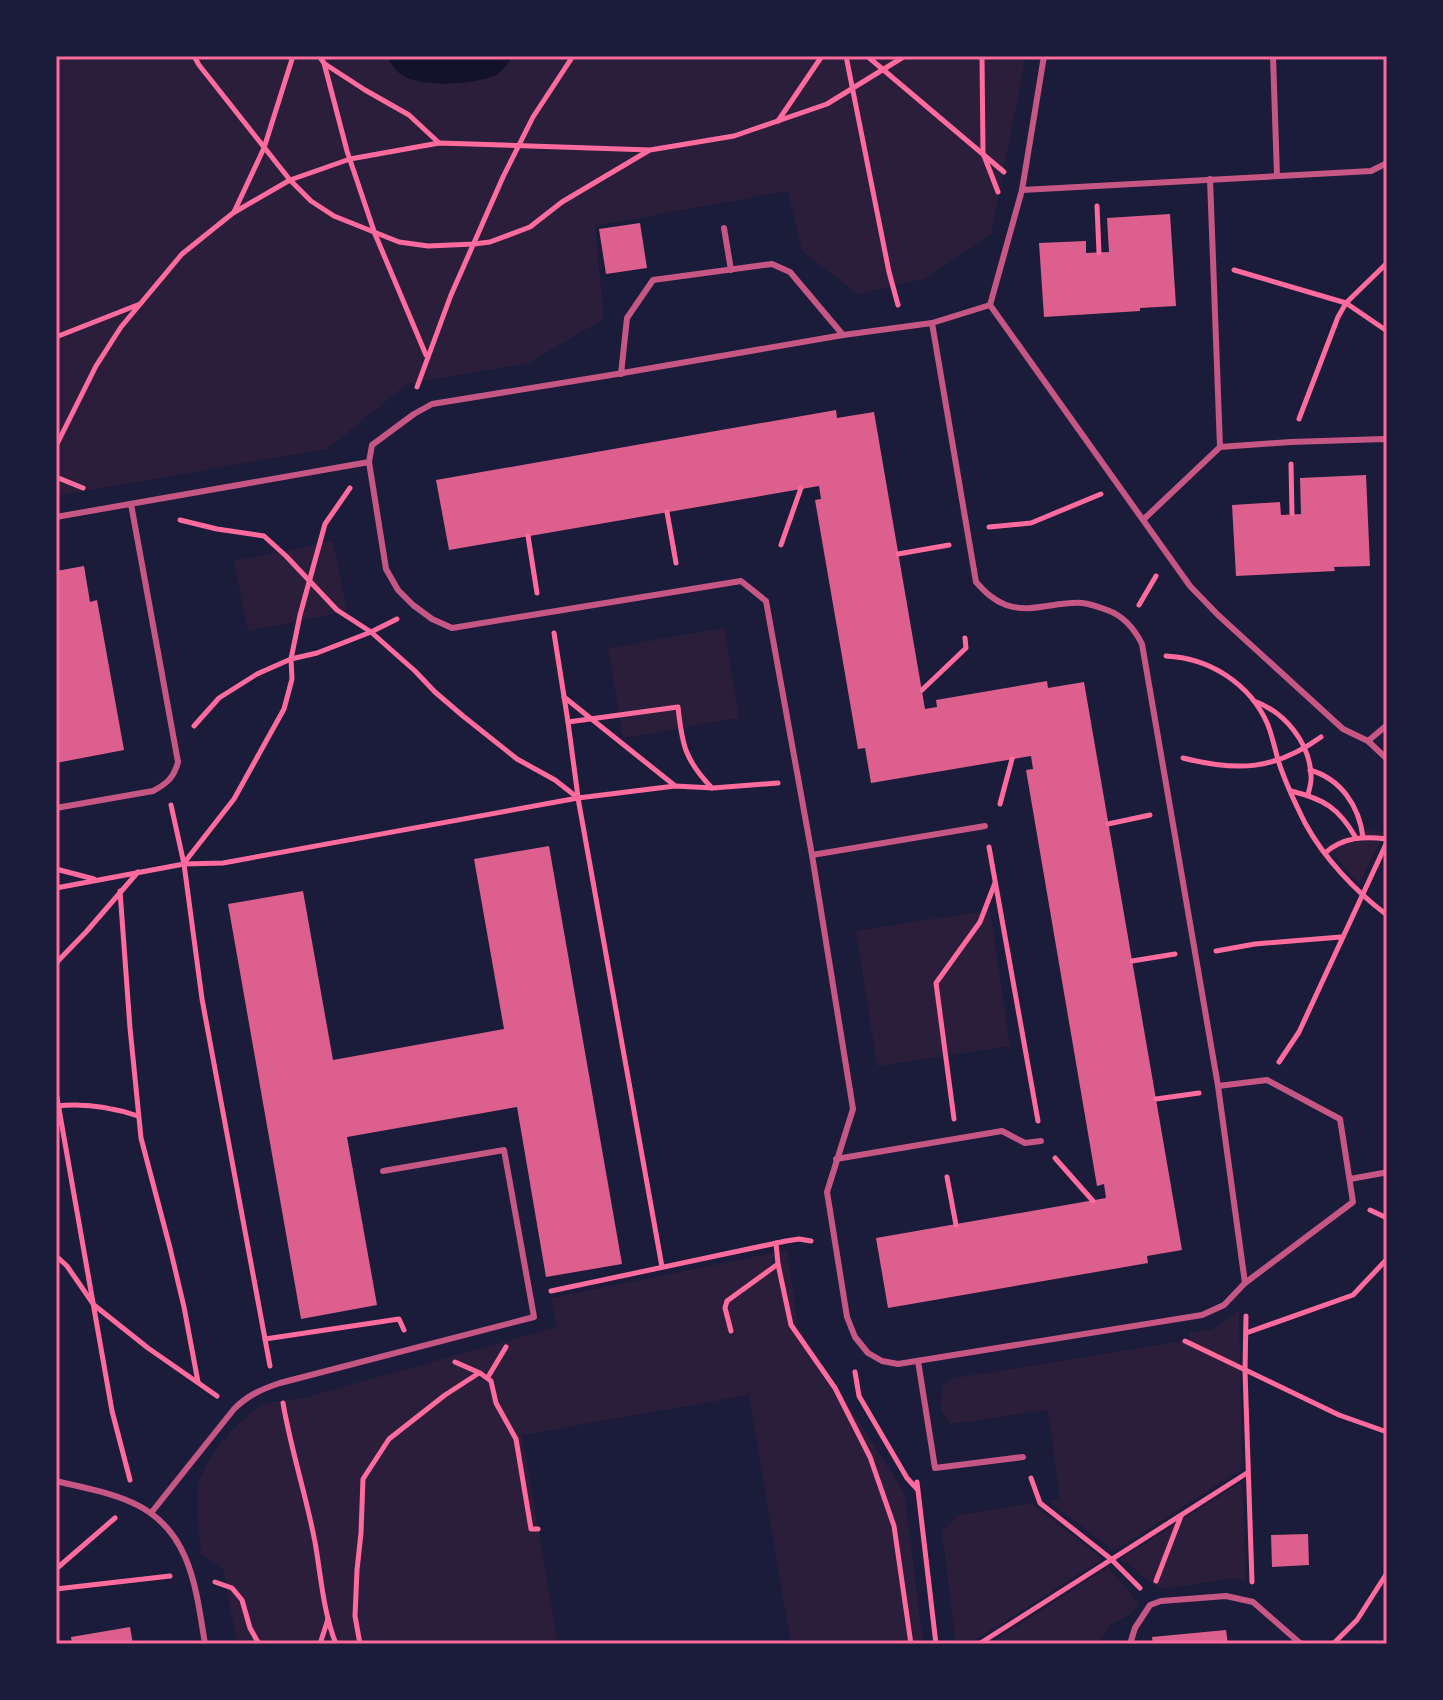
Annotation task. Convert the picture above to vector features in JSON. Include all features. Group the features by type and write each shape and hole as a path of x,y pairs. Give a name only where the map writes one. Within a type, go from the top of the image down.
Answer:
{"lane":[{"path":"990,305 1022,190 1044,56"},
{"path":"1273,56 1277,176"},
{"path":"1022,190 1371,171 1387,163"},
{"path":"1210,179 1220,447"},
{"path":"724,228 731,270"},
{"path":"621,374 627,318 653,280 772,264 790,272 843,335"},
{"path":"990,305 932,323 432,404 372,445 369,462 386,569 398,590 413,605 432,619 452,628 741,581 766,601 812,855 853,1109 827,1192 847,1317 855,1337 868,1353 882,1361 898,1364 1202,1315 1224,1305 1245,1283 1353,1202 1340,1119 1267,1080 1218,1086"},
{"path":"990,305 1190,586 1343,729 1368,741 1387,759"},
{"path":"932,323 976,582 989,596 1007,605 1029,609 1080,603 1115,613 1128,623 1142,644 1218,1086 1245,1283"},
{"path":"1144,519 1220,447 1291,442 1387,441"},
{"path":"56,517 369,462"},
{"path":"56,808 153,791 166,784 175,774 178,762 131,504"},
{"path":"1368,741 1387,725"},
{"path":"812,855 985,826"},
{"path":"836,1159 1002,1131 1025,1143 1041,1141"},
{"path":"151,1513 234,1409 254,1392 534,1317 504,1150 383,1171"},
{"path":"1350,1179 1383,1173"},
{"path":"918,1361 935,1468 1023,1457"},
{"path":"56,1481 133,1502 168,1529 193,1574 205,1644"},
{"path":"1130,1644 1135,1628 1150,1605 1161,1601 1226,1596 1253,1602 1301,1644"}],"path":[{"path":"194,56 264,148 311,201 334,216 399,242 428,246 490,242 530,227 562,202 650,150"},
{"path":"233,213 264,148 293,56"},
{"path":"319,56 324,63 350,159 375,234 427,357"},
{"path":"414,414 412,401 427,357 503,177 533,117 573,56"},
{"path":"777,122 822,56"},
{"path":"846,56 889,272 904,327"},
{"path":"867,56 983,153 1022,190"},
{"path":"56,446 96,366 121,327 182,254 233,213 290,180 350,159 439,143 650,150 734,136 827,104 905,56"},
{"path":"982,56 983,153"},
{"path":"324,63 409,115 439,143"},
{"path":"1096,185 1099,253"},
{"path":"1292,514 1291,442 1316,371 1346,303 1387,263"},
{"path":"1214,264 1346,303 1387,331"},
{"path":"56,337 141,304"},
{"path":"184,864 234,799 284,709 292,679 291,659 300,615 325,524 369,462"},
{"path":"967,532 985,527 1031,523 1120,486"},
{"path":"781,545 801,488"},
{"path":"667,512 676,563"},
{"path":"175,519 264,536 337,610 371,632 463,716 517,759 555,780 578,798"},
{"path":"528,536 538,614"},
{"path":"898,554 950,544"},
{"path":"1128,623 1169,555"},
{"path":"176,743 219,698 257,674 392,623 413,605"},
{"path":"551,612 578,798 662,1267"},
{"path":"922,690 966,648 965,638"},
{"path":"1145,656 1179,657 1202,663 1231,678 1254,701 1267,723 1290,791 1307,825 1325,853 1362,894 1387,915"},
{"path":"564,697 675,786"},
{"path":"1254,701 1283,718 1293,728 1304,748 1312,777 1308,795"},
{"path":"568,722 678,707 682,743 696,771 713,788"},
{"path":"1162,756 1240,767 1278,760 1304,748 1339,725"},
{"path":"1000,804 1012,759"},
{"path":"1310,770 1331,778 1342,788 1357,812 1360,837"},
{"path":"56,888 184,864 223,863 578,798 675,786 713,788 799,781"},
{"path":"166,784 184,864 202,999 270,1363"},
{"path":"1290,791 1322,800 1338,812 1360,837"},
{"path":"1108,824 1151,815"},
{"path":"985,826 1042,1147 1093,1201"},
{"path":"1267,1080 1299,1032 1387,840 1360,837 1341,843 1325,853"},
{"path":"56,869 98,880"},
{"path":"56,963 139,871"},
{"path":"955,1125 936,983 980,922 996,883"},
{"path":"120,891 141,1138 184,1307 198,1382"},
{"path":"1132,961 1176,954 1196,955 1255,944 1342,937"},
{"path":"56,1092 112,1411 130,1476 133,1502 56,1569"},
{"path":"1156,1099 1200,1092"},
{"path":"57,1106 92,1105 138,1116"},
{"path":"947,1177 956,1225"},
{"path":"530,1296 776,1243 799,1239 819,1242"},
{"path":"776,1243 791,1325 835,1388 870,1457 894,1526 911,1644"},
{"path":"56,1256 67,1266 94,1305 234,1409"},
{"path":"1246,1333 1353,1295 1387,1259"},
{"path":"731,1331 725,1308 727,1301 778,1264"},
{"path":"1245,1283 1253,1602"},
{"path":"265,1339 399,1319 413,1350"},
{"path":"1177,1337 1339,1415 1387,1432"},
{"path":"853,1360 859,1396 907,1478 918,1490"},
{"path":"360,1644 355,1616 363,1479 389,1439 445,1395 480,1373"},
{"path":"491,1381 496,1403 516,1439 531,1529 538,1529"},
{"path":"280,1383 290,1441 314,1540 322,1596 336,1644"},
{"path":"1023,1457 1040,1503 1111,1559 1149,1596 1161,1601"},
{"path":"979,1644 1248,1472"},
{"path":"916,1474 936,1644"},
{"path":"1149,1596 1181,1515"},
{"path":"1333,1644 1357,1620 1387,1573"},
{"path":"56,1589 193,1574 232,1588 242,1600 250,1628 259,1644"},
{"path":"320,1644 328,1618"}],"shaded area":[{"path":"56,56 1026,56 991,234 923,279 858,294 802,251 788,191 595,226 604,319 528,363 407,384 327,449 56,496"},
{"path":"387,56 512,56 496,75 446,84 406,77 396,70"},
{"path":"333,541 347,611 248,631 234,561"},
{"path":"724,628 739,718 623,738 608,648"},
{"path":"1368,831 1385,832 1359,884 1326,846 1345,836"},
{"path":"990,910 1010,1046 877,1066 856,931"},
{"path":"787,1250 798,1326 905,1494 923,1644 791,1644 749,1395 522,1435 558,1644 237,1644 223,1568 201,1554 198,1493 202,1474 216,1450 235,1427 256,1410 270,1403 303,1398 557,1327 551,1298"},
{"path":"1239,1311 1242,1469 1114,1551 1048,1501 1060,1499 1048,1410 951,1424 942,1410 945,1383 954,1378 1190,1340 1190,1333 1213,1329"},
{"path":"1242,1482 1246,1580 1229,1579 1162,1589 1130,1564 1119,1560"},
{"path":"1031,1503 1103,1559 969,1644 956,1644 942,1531 958,1515"},
{"path":"1108,1567 1138,1602 1133,1612 1112,1624 1096,1644 989,1644"}],"building":[{"path":"1170,214 1176,306 1044,317 1039,243 1086,241 1086,253 1109,252 1107,218"},
{"path":"640,223 647,268 606,274 599,229"},
{"path":"836,410 837,418 874,412 925,709 937,707 936,700 1047,681 1048,688 1084,682 1182,1250 1147,1256 1148,1263 888,1308 876,1238 1106,1198 1104,1184 1097,1186 1026,770 1033,769 1031,756 871,783 865,748 858,749 815,500 821,499 819,486 449,550 436,480"},
{"path":"1366,475 1370,566 1236,576 1232,505 1280,502 1281,515 1301,514 1300,478"},
{"path":"84,566 90,602 97,600 124,750 56,763 56,571"},
{"path":"549,846 622,1264 546,1277 517,1107 347,1137 377,1305 301,1319 228,904 303,891 333,1060 504,1029 474,859"},
{"path":"1308,1534 1309,1565 1272,1567 1271,1535"},
{"path":"130,1627 133,1644 72,1644 71,1637"},
{"path":"1226,1630 1228,1644 1153,1644 1152,1637"}]}
